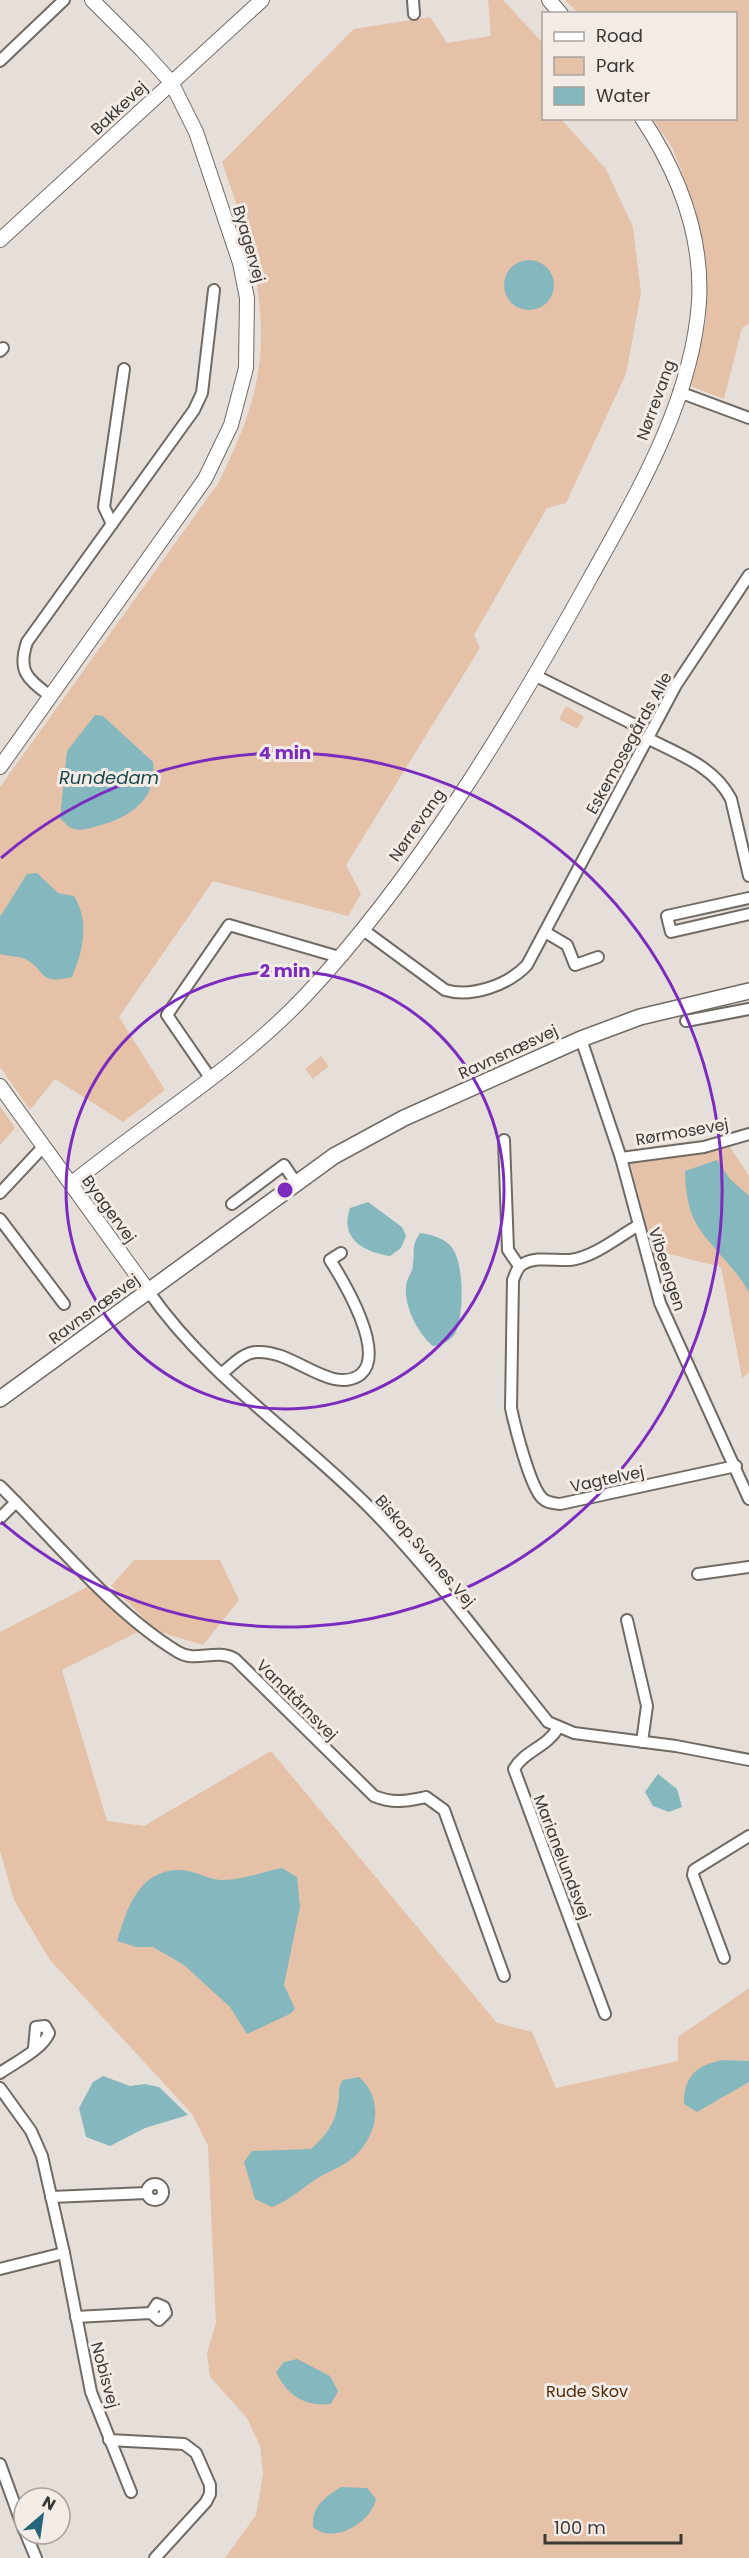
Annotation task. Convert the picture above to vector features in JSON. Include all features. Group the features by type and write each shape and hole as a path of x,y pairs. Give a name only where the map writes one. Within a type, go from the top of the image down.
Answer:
{"main road":[{"name":"Ravnsnæsvej","path":"0,1399 334,1156 404,1118 581,1039 640,1017 688,1003 749,991"}],"street":[{"path":"0,60 64,0"},
{"name":"Byagervej","path":"0,767 205,478 231,425 246,368 247,298 240,262 196,132 171,82 92,0"},
{"name":"Bakkevej","path":"0,240 262,0"},
{"path":"413,0 414,14"},
{"path":"549,0 559,12"},
{"name":"Nørrevang","path":"70,1184 211,1079 277,1023 339,957 362,929 460,792 534,675 615,533 656,451 679,392 695,332 699,295 697,249 680,184 643,120"},
{"path":"50,696 28,679 23,666 27,642 194,410 202,393 214,290"},
{"path":"112,524 104,507 124,369"},
{"path":"679,392 749,418"},
{"name":"Eskemosegårds Alle","path":"362,929 446,990 459,994 471,993 516,976 527,965 676,685 749,575"},
{"path":"534,675 633,724"},
{"path":"647,738 705,768 725,787 731,799 749,876"},
{"path":"749,898 667,916 671,932 749,914"},
{"path":"211,1079 167,1016 230,926 339,957"},
{"path":"545,932 567,945 576,965 598,957"},
{"path":"686,1021 749,1009"},
{"name":"Vibeengen","path":"581,1039 621,1158 637,1226 660,1303 749,1498"},
{"name":"Byagervej","path":"0,1086 149,1292"},
{"name":"Rørmosevej","path":"621,1158 704,1147 749,1134"},
{"path":"504,1140 508,1250 519,1266 532,1260 584,1256 637,1226"},
{"path":"0,1193 44,1146"},
{"path":"232,1204 284,1165 296,1183"},
{"path":"0,1219 64,1304"},
{"path":"221,1374 245,1354 265,1352 334,1379 348,1380 359,1376 368,1362 369,1353 358,1311 330,1260 341,1253"},
{"name":"Vagtelvej","path":"519,1266 513,1280 511,1408 515,1427 534,1481 543,1499 560,1504 736,1466"},
{"name":"Biskop Svanes Vej","path":"149,1292 189,1342 221,1374 308,1449 387,1526 548,1722 574,1733 749,1760"},
{"name":"Vandtårnsvej","path":"0,1486 146,1630 187,1656 220,1653 235,1659 375,1796 388,1802 400,1803 426,1797 444,1810 504,1976"},
{"path":"0,1518 16,1502"},
{"path":"698,1574 749,1567"},
{"path":"627,1620 647,1706 642,1742"},
{"name":"Marianelundsvej","path":"558,1728 552,1739 520,1759 513,1769 605,2014"},
{"path":"724,1958 693,1875 694,1870 749,1836"},
{"path":"0,2073 34,2048"},
{"name":"Nobisvej","path":"0,2088 31,2131 42,2156 64,2253 91,2392 131,2492"},
{"path":"51,2197 147,2193"},
{"path":"0,2269 64,2253"},
{"path":"76,2317 150,2313"},
{"path":"109,2440 184,2444 196,2453 210,2485 206,2502 155,2558"},
{"path":"0,2464 12,2496"}],"green space":[{"path":"488,0 503,0 542,42 542,120 562,120 606,169 633,227 641,293 626,374 566,503 547,508 474,635 480,648 346,865 361,894 348,916 213,881 119,1017 165,1090 123,1122 55,1079 30,1110 0,1067 0,787 219,482 244,424 255,388 260,359 259,302 248,245 222,162 354,29 430,17 447,43 491,36"},
{"path":"565,0 749,0 749,323 742,328 724,399 691,386 706,321 706,262 695,207 673,149 654,120 737,120 737,12 577,12"},
{"path":"566,706 584,717 577,729 559,719"},
{"path":"321,1056 329,1066 313,1079 305,1069"},
{"path":"0,1106 15,1128 0,1145"},
{"path":"730,1147 749,1176 749,1372 742,1378 721,1267 653,1250 630,1162 692,1155"},
{"path":"134,1560 220,1560 239,1600 203,1645 157,1631 111,1586"},
{"name":"Rude Skov","path":"93,1584 140,1631 62,1670 107,1821 144,1826 271,1751 497,2023 532,2032 556,2088 678,2061 678,2037 749,1988 749,2061 724,2060 697,2111 749,2082 749,2558 225,2558 256,2515 263,2474 260,2446 247,2418 210,2377 207,2353 216,2323 208,2146 192,2114 50,1960 14,1900 0,1851 0,1632"}],"water":[{"path":"524,260 534,260 547,267 554,280 554,290 547,303 534,310 524,310 515,306 508,299 504,290 504,280 508,271 515,264"},
{"name":"Rundedam","path":"95,715 103,716 153,762 153,775 146,796 131,812 110,822 77,830 60,818 67,751"},
{"path":"37,873 58,893 74,896 79,906 83,926 82,947 72,977 48,978 25,959 0,954 0,917 27,874"},
{"path":"717,1160 730,1179 749,1196 749,1292 703,1234 689,1206 685,1171"},
{"path":"368,1202 402,1227 406,1236 401,1248 390,1256 363,1247 351,1236 347,1219 350,1208"},
{"path":"420,1233 447,1242 457,1257 459,1266 462,1290 459,1324 452,1338 440,1345 433,1346 427,1341 413,1319 407,1303 406,1284 413,1267 414,1245"},
{"path":"658,1774 677,1789 682,1807 669,1812 653,1806 645,1792"},
{"path":"282,1868 297,1877 300,1907 284,1985 295,2009 290,2014 247,2034 230,2007 184,1965 153,1947 136,1947 117,1941 136,1894 144,1884 164,1872 184,1870 217,1880 230,1880"},
{"path":"724,2060 749,2061 749,2082 697,2112 684,2104 686,2086 694,2073 700,2068"},
{"path":"103,2076 130,2086 145,2084 159,2087 188,2115 145,2128 110,2146 86,2137 79,2108 93,2082"},
{"path":"359,2077 367,2085 372,2095 375,2115 370,2135 357,2154 272,2207 255,2199 244,2162 252,2151 311,2149 332,2123 337,2111 340,2086 343,2080"},
{"path":"297,2359 330,2376 338,2391 331,2404 306,2402 286,2388 276,2372 284,2362"},
{"path":"341,2487 367,2488 376,2499 373,2508 367,2516 350,2529 331,2534 321,2532 313,2527 314,2514 320,2503"}]}
